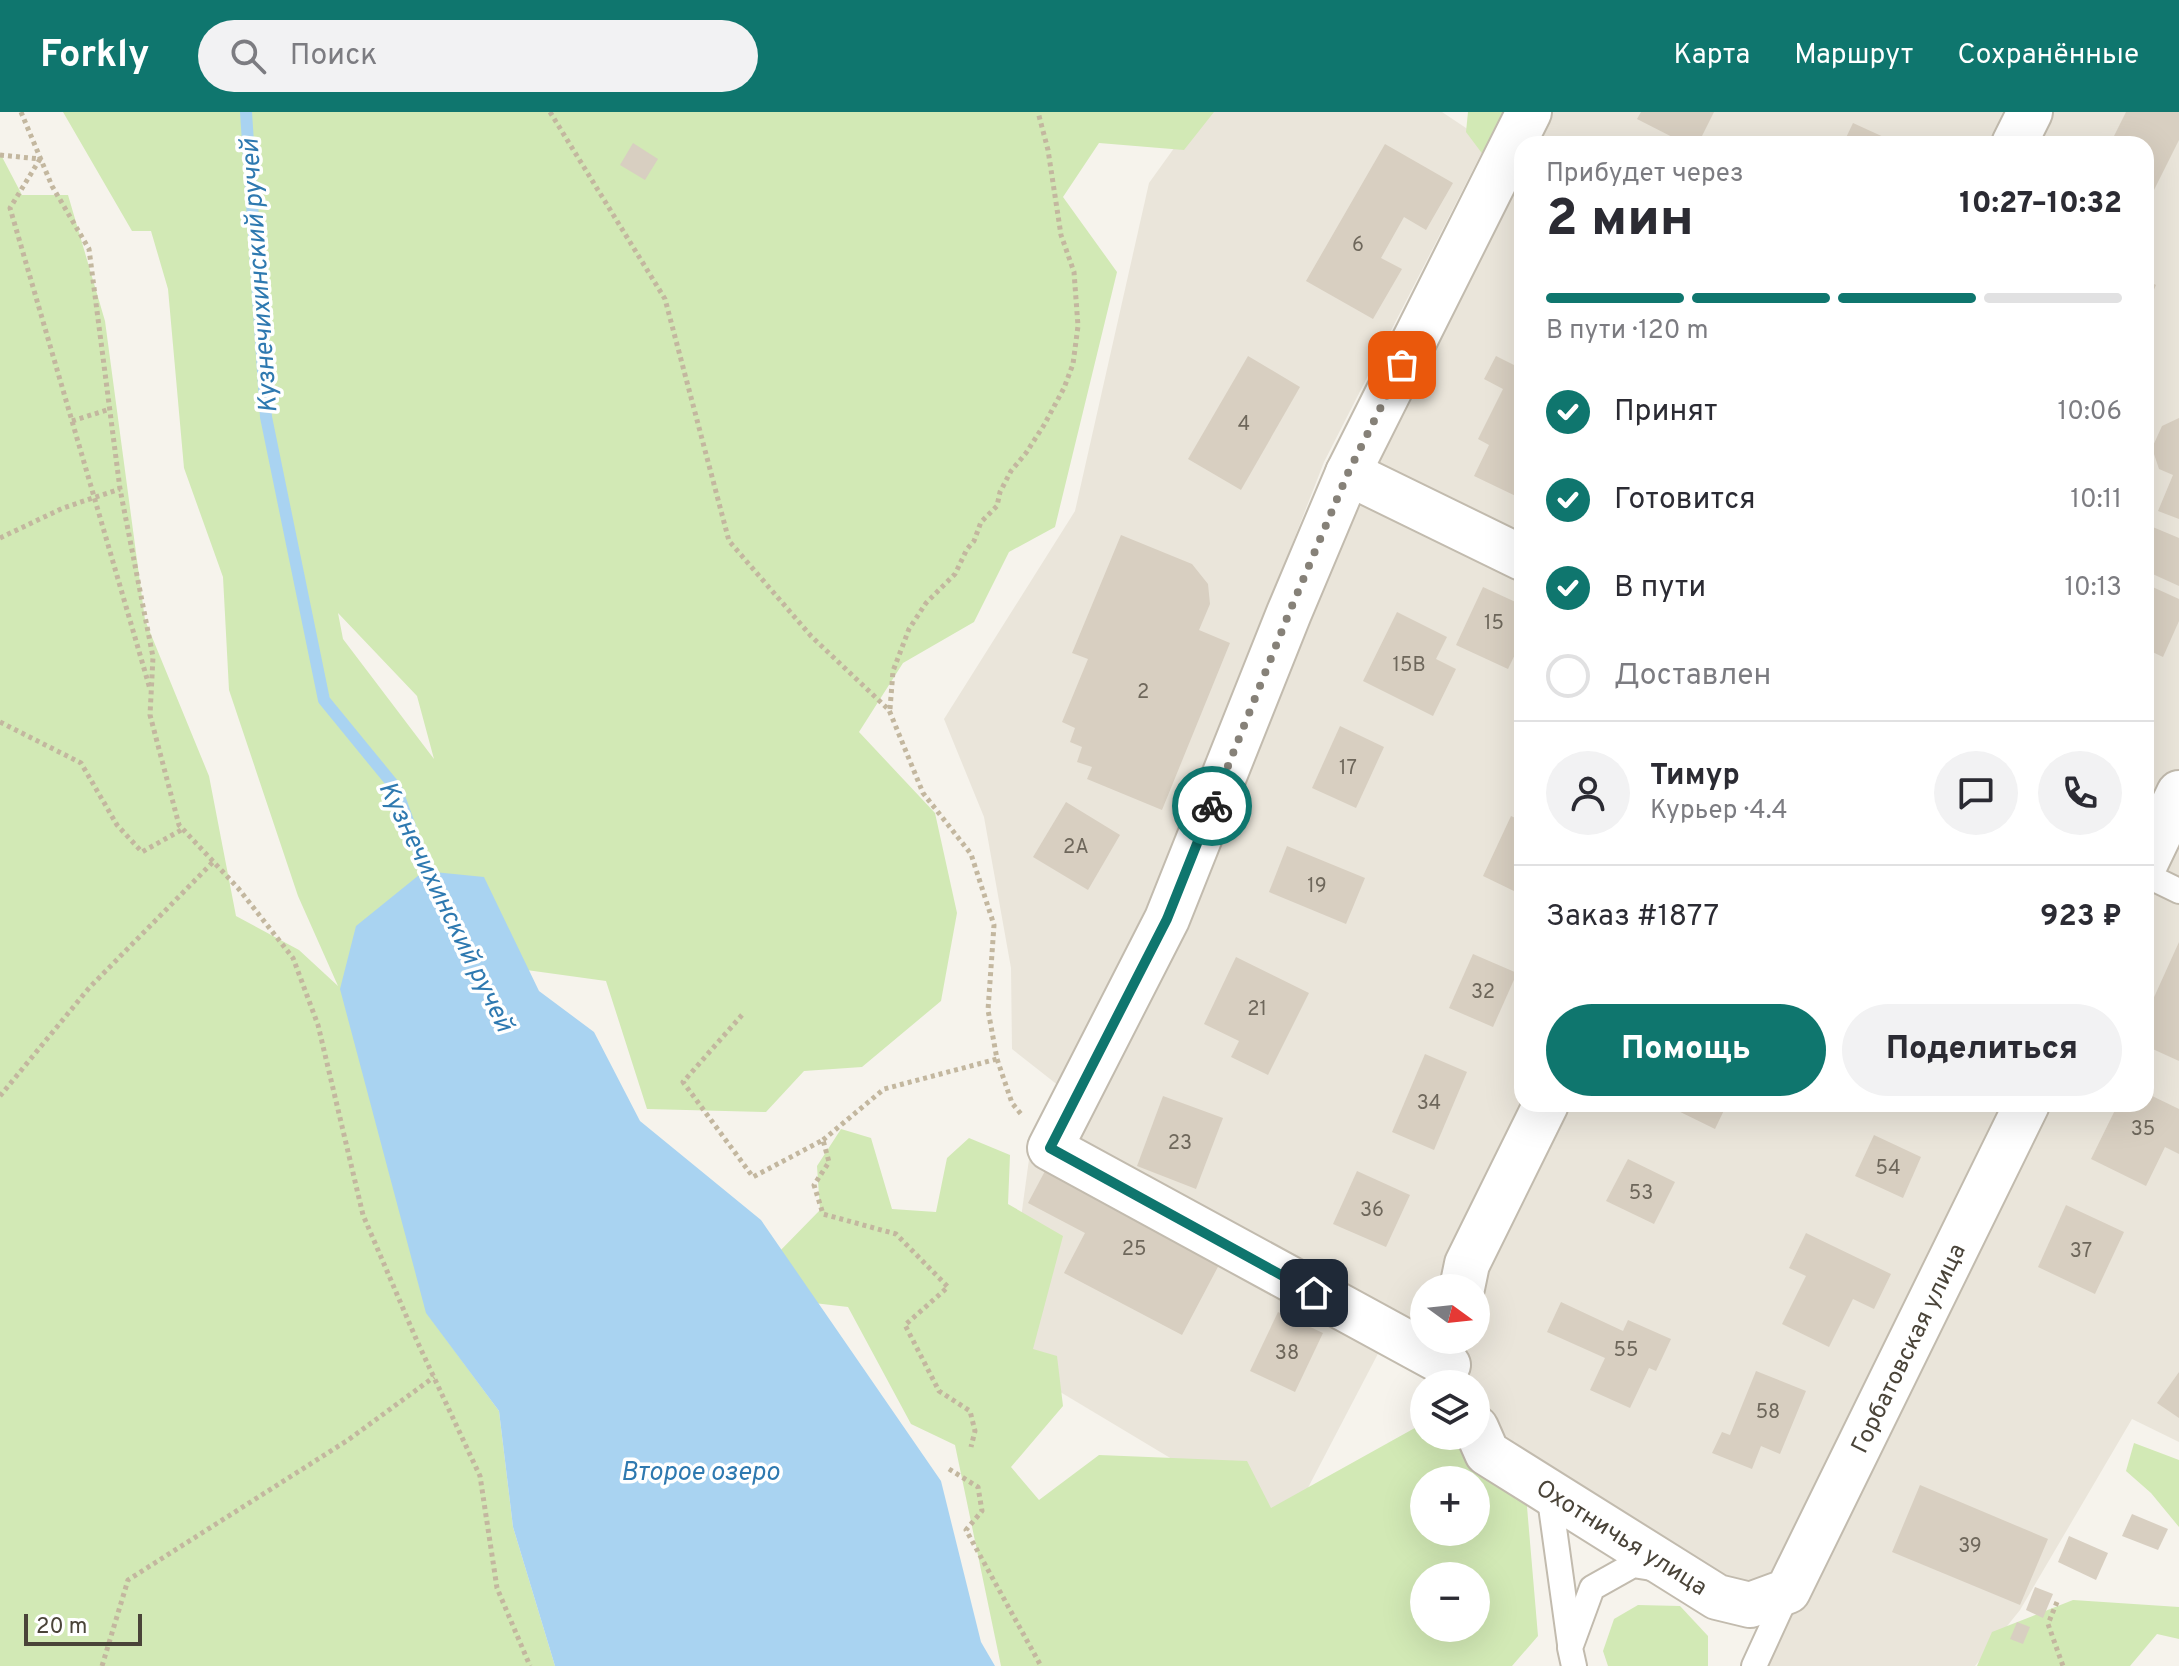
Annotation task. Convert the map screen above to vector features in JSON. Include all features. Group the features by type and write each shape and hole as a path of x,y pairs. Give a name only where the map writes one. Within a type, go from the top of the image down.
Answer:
{"street":[{"path":"1517,136 1529,112"},
{"path":"2018,136 2030,112"},
{"path":"1452,1363 1050,1148 1167,919 1348,473 1514,142"},
{"path":"1348,473 1514,554"},
{"path":"2154,845 2179,793"},
{"path":"1465,1274 1467,1264 1542,1112"},
{"name":"Горбатовская улица","path":"1788,1591 2023,1112"},
{"name":"Охотничья улица","path":"1486,1450 1717,1597 1750,1605 1788,1591"}],"lane":[{"path":"2154,867 2179,891"},
{"path":"1549,1492 1572,1657"},
{"path":"1572,1657 1592,1588 1633,1565 1677,1572"},
{"path":"1754,1666 1788,1591"}],"path":[{"path":"21,112 52,186 89,249 120,489 153,657 150,715 179,825 238,888 293,958 318,1025 363,1215 480,1476 497,1588 530,1666"},
{"path":"550,112 665,299 729,541 811,636 889,710 923,793 971,854 994,925 988,1010 997,1059 1012,1103 1050,1148"},
{"path":"889,710 893,671 909,629 926,603 955,574 981,522 997,506 1000,492 1011,471 1044,425 1073,364 1078,298 1074,272 1061,235 1048,150 1038,112"},
{"path":"0,155 40,159"},
{"path":"40,159 10,208 151,694"},
{"path":"72,421 110,409"},
{"path":"0,538 63,508 120,489"},
{"path":"0,722 81,763 117,825 142,852 183,829"},
{"path":"0,1096 89,988 213,862"},
{"path":"742,1015 683,1082 753,1177 823,1140 884,1089 997,1059"},
{"path":"823,1140 829,1162 814,1185 823,1214 896,1234 948,1287 905,1325 939,1391 970,1411 975,1431 971,1447"},
{"path":"102,1666 128,1580 348,1440 434,1377"},
{"path":"949,1469 978,1487 982,1511 966,1530 1041,1666"},
{"path":"2057,1602 2048,1624 2063,1666"}],"shaded area":[{"path":"1200,112 1442,112 1487,142 1324,462 1172,854 1059,1086 1012,1049 1011,968 984,817 944,719 1075,511 1149,183"},
{"path":"1529,112 2179,112 2179,1442 2132,1419 2020,1610 1975,1666 1754,1666 1787,1592 1750,1605 1490,1437 1490,1370 1432,1370 1050,1148 1514,144 1514,1112 2154,1112 2154,136 1518,136"},
{"path":"1030,1152 1382,1346 1287,1528 1002,1357"}],"green space":[{"path":"63,112 1214,112 1184,150 1099,143 1063,197 1117,272 1055,527 1009,552 974,622 903,663 859,732 935,813 957,913 941,1001 862,1067 804,1071 766,1112 647,1109 606,981 512,968 426,1312 499,1411 513,1527 555,1666 0,1666 0,153 22,195 68,195 105,321 145,620 209,776 236,916 299,950 338,986 298,896 229,690 223,577 184,468 168,289 151,231 132,231","holes":["338,613 417,696 434,759 343,639"]},
{"path":"1468,112 1525,112 1487,160 1466,132"},
{"path":"841,1129 871,1138 892,1209 936,1212 947,1158 969,1138 1010,1155 1008,1204 1063,1236 1033,1349 1057,1356 1063,1406 1011,1467 1039,1500 1099,1455 1247,1461 1271,1508 1410,1431 1410,1450 1460,1450 1484,1466 1410,1466 1410,1546 1490,1546 1490,1470 1526,1495 1538,1636 1512,1666 1001,1666 955,1445 911,1424 848,1307 797,1301 774,1257 820,1210 817,1166"},
{"path":"2134,1443 2179,1460 2179,1527 2151,1493 2126,1471"},
{"path":"2073,1600 2179,1607 2179,1639 2157,1634 2130,1666 1977,1666 1992,1632"},
{"path":"1638,1605 1680,1606 1708,1636 1708,1666 1608,1666 1603,1651 1614,1619"}],"water":[{"name":"Второе озеро","path":"424,871 484,877 539,991 594,1032 640,1121 761,1220 941,1481 981,1642 995,1666 555,1666 513,1527 499,1411 426,1313 340,989 356,926"}],"building":[{"path":"1641,112 1714,112 1702,136 1670,136 1637,119"},
{"path":"2126,112 2179,112 2179,140 2154,190 2154,136 2114,136"},
{"path":"1853,123 1881,136 1847,136"},
{"path":"633,143 658,159 645,180 620,165"},
{"path":"1385,144 1453,183 1426,230 1404,217 1381,258 1402,269 1373,319 1306,281"},
{"path":"1248,356 1300,387 1241,490 1188,459"},
{"path":"1496,356 1514,365 1514,495 1474,476 1489,445 1478,439 1503,389 1484,379"},
{"path":"2179,418 2179,519 2158,511 2173,475 2159,469 2154,454 2154,444 2162,426"},
{"path":"2154,528 2179,538 2179,586 2154,575"},
{"path":"1121,535 1192,564 1208,584 1210,604 1199,630 1230,643 1162,810 1087,779 1092,767 1077,762 1082,747 1070,742 1075,728 1062,722 1088,659 1072,653"},
{"path":"1483,587 1514,601 1514,657 1508,669 1456,645"},
{"path":"2154,588 2179,599 2179,621 2163,657 2154,653"},
{"path":"1397,612 1447,637 1436,659 1456,669 1433,716 1363,681"},
{"path":"1340,726 1384,747 1356,808 1312,788"},
{"path":"1066,802 1120,835 1088,890 1033,857"},
{"path":"1511,816 1514,817 1514,891 1483,876"},
{"path":"1287,846 1365,878 1346,924 1269,892"},
{"path":"2179,942 2179,1061 2154,1050 2154,997"},
{"path":"1473,954 1514,972 1514,980 1493,1027 1449,1008"},
{"path":"1236,957 1309,993 1268,1075 1231,1057 1239,1041 1204,1024"},
{"path":"1425,1054 1467,1072 1434,1150 1392,1132"},
{"path":"1163,1096 1223,1118 1196,1189 1137,1166"},
{"path":"2154,1097 2179,1109 2179,1154 2165,1147 2146,1186 2091,1159 2114,1112 2154,1112"},
{"path":"1680,1112 1723,1112 1715,1129"},
{"path":"1874,1135 1921,1157 1903,1198 1855,1176"},
{"path":"1628,1159 1675,1182 1654,1224 1606,1201"},
{"path":"1045,1171 1220,1263 1182,1335 1064,1273 1085,1233 1028,1203"},
{"path":"1357,1171 1410,1195 1386,1247 1333,1224"},
{"path":"2066,1205 2124,1232 2095,1294 2038,1267"},
{"path":"1806,1233 1891,1274 1874,1309 1853,1299 1829,1347 1782,1324 1806,1276 1789,1268"},
{"path":"1561,1302 1623,1331 1628,1320 1671,1339 1656,1371 1649,1368 1630,1408 1590,1390 1605,1358 1547,1332"},
{"path":"1278,1312 1323,1333 1295,1392 1250,1371"},
{"path":"1756,1371 1806,1391 1780,1454 1761,1446 1752,1469 1712,1453 1722,1432 1730,1435"},
{"path":"2179,1372 2179,1418 2157,1403"},
{"path":"1920,1485 2048,1539 2020,1605 1892,1552"},
{"path":"2132,1514 2168,1529 2158,1550 2122,1536"},
{"path":"2069,1536 2108,1553 2096,1580 2058,1562"},
{"path":"2035,1587 2053,1594 2043,1618 2026,1610"},
{"path":"2017,1622 2030,1627 2023,1644 2010,1639"}],"waterway":[{"name":"Кузнечихинский ручей","path":"246,112 266,417 324,700 396,788 430,882"}],"way so far":[{"path":"1212,806 1348,473 1402,365"}],"route":[{"path":"1212,806 1167,919 1050,1148 1314,1293"}]}
